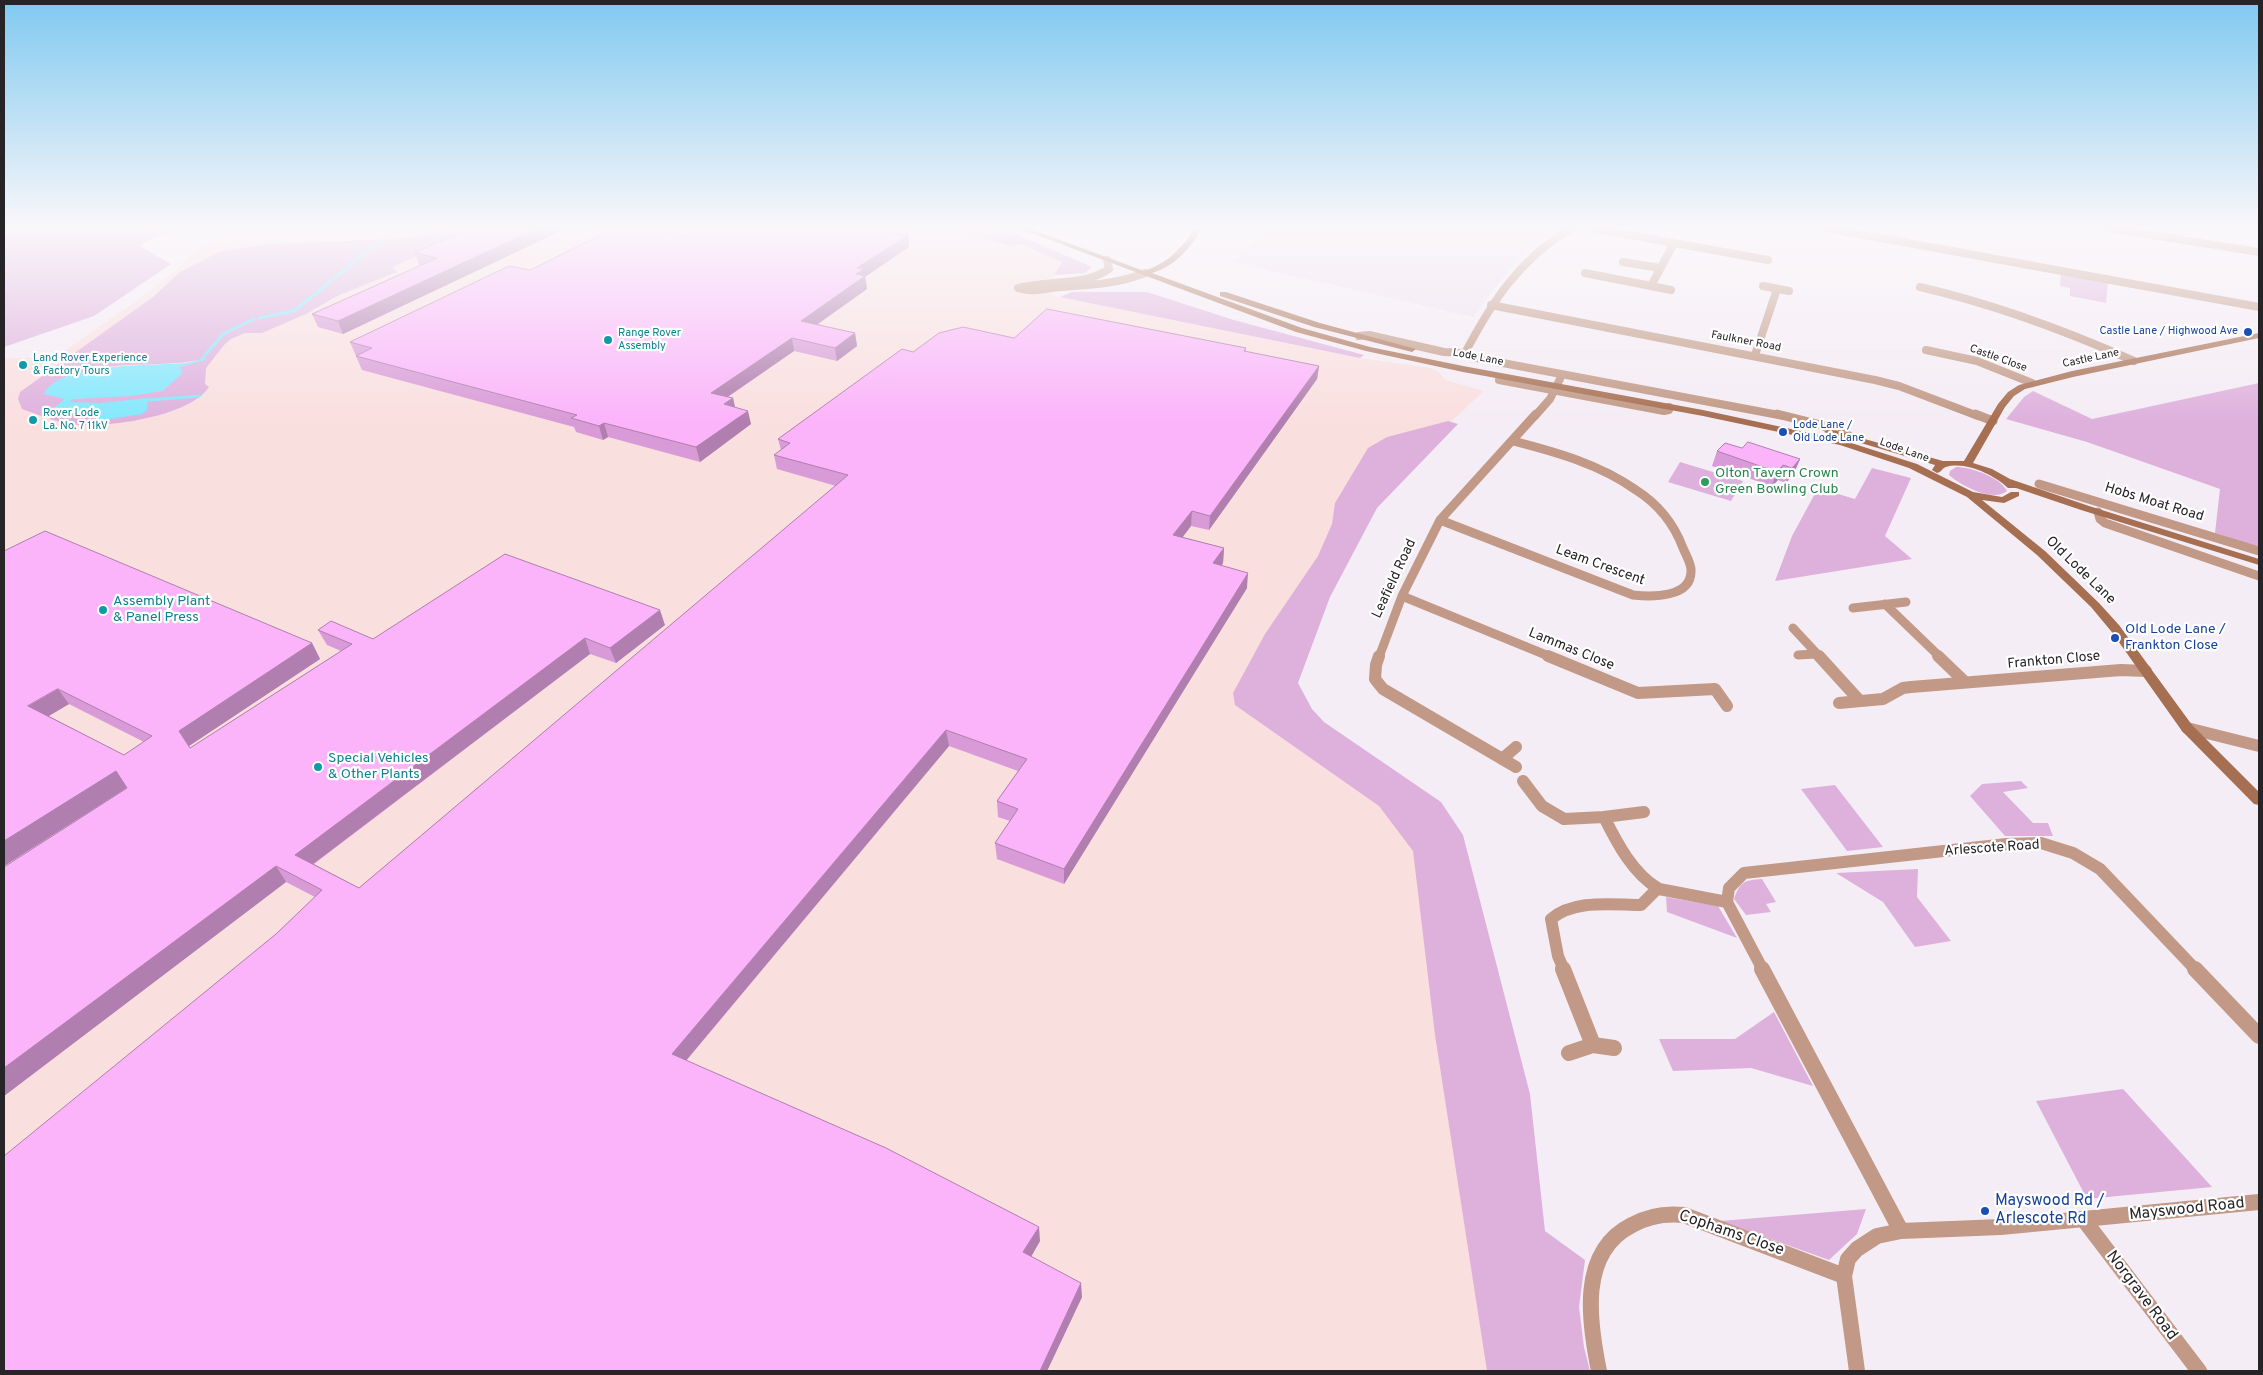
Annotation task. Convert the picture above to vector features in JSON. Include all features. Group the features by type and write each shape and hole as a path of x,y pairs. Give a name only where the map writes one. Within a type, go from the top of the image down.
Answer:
{"main road":[{"name":"Lode Lane","path":"1197,292 1299,330 1369,349 1669,407 1842,443 1913,466 1970,495"},
{"name":"Lode Lane","path":"1217,292 1279,314 1359,336 1556,385 1849,436 1942,464 1967,464"},
{"name":"Castle Lane","path":"1967,464 2001,406 2011,394 2032,384 2259,334"},
{"path":"1939,478 1937,469 1942,464"},
{"name":"Hobs Moat Road","path":"1967,464 2007,481 2085,508 2259,562"},
{"path":"1970,495 2004,500 2015,494 2014,489 2007,481"},
{"name":"Hobs Moat Road","path":"2015,494 2085,508"},
{"name":"Old Lode Lane","path":"1970,495 2041,554 2095,606 2115,628 2187,728 2259,800"},
{"path":"2004,500 2002,507 2010,528"}],"street":[{"path":"1465,353 1491,305 1500,292"},
{"path":"1755,355 1776,292"},
{"path":"1940,292 2015,312 2050,324 2134,361"},
{"path":"2178,292 2259,307"},
{"name":"Faulkner Road","path":"1491,305 1755,355 1898,386 1993,421"},
{"name":"Lode Lane","path":"1359,336 1369,335 1444,352 1465,353 1471,356 1581,379 1764,412 1836,428 1849,436"},
{"name":"Castle Close","path":"1926,351 1977,361 2032,384"},
{"path":"1500,380 1556,385"},
{"name":"Leafield Road","path":"1516,767 1383,689 1375,679 1376,665 1402,596 1440,520 1514,441 1550,399 1556,385"},
{"name":"Leam Crescent","path":"1440,520 1633,595 1651,598 1672,595 1687,583 1691,570 1677,532 1661,511 1638,490 1614,476 1580,462 1514,441"},
{"name":"Hobs Moat Road","path":"2039,484 2259,551"},
{"path":"2098,512 2100,519 2105,523 2259,576"},
{"name":"Lammas Close","path":"1402,596 1638,693 1715,689 1727,706"},
{"path":"1853,608 1906,602"},
{"path":"1885,604 1965,682"},
{"path":"1793,628 1858,700"},
{"path":"1798,655 1816,654"},
{"name":"Frankton Close","path":"1839,703 1883,699 1903,688 1911,687 2121,670 2146,671"},
{"path":"2187,728 2259,746"},
{"path":"1502,759 1516,747"},
{"path":"1523,781 1542,806 1564,818 1644,812"},
{"path":"1604,816 1613,836 1635,868 1658,888 1727,902 1901,1231"},
{"name":"Arlescote Road","path":"1727,902 1729,888 1744,873 2007,844 2042,843 2073,852 2100,869 2259,1036"},
{"path":"1594,1045 1558,956 1550,919 1556,913 1604,904 1641,905 1658,888"},
{"path":"1569,1053 1594,1045 1614,1048"},
{"name":"Mayswood Road","path":"1856,1371 1844,1276 1848,1259 1857,1249 1877,1236 1901,1231 2000,1227 2259,1202"},
{"name":"Cophams Close","path":"1600,1371 1594,1349 1591,1311 1593,1274 1604,1246 1613,1235 1627,1225 1666,1213 1684,1215 1844,1276"},
{"name":"Norgrave Road","path":"2084,1220 2199,1371"}],"shaded area":[{"path":"4,292 129,292 94,316 4,347"},
{"path":"147,292 1051,292 1051,295 1360,358 1431,368 1440,373 1445,380 1484,391 1373,494 1284,697 1428,806 1560,1371 4,1371 4,358 54,358"},
{"path":"158,292 347,292 306,314 262,333 245,333 231,339 206,368 205,384 209,387 199,397 184,406 165,413 145,419 103,425 84,425 63,423 22,409 18,399 20,392","holes":["199,360 179,367 168,386 162,391 73,399 45,394 61,381 78,373 98,368"]},
{"path":"1072,292 1148,292 1234,320 1364,355 1360,358 1060,297"},
{"path":"1365,292 1491,292 1474,317"},
{"path":"2070,292 2107,292 2106,303 2070,296"},
{"path":"2259,383 2259,548 2215,533 2220,489 2087,442 2006,419 2024,397 2033,391 2092,419"},
{"path":"1448,421 1458,424 1377,508 1330,597 1298,683 1312,709 1324,722 1441,802 1463,835 1530,1094 1545,1231 1585,1260 1579,1307 1584,1347 1590,1371 1487,1371 1435,1035 1413,851 1379,806 1235,705 1233,693 1265,634 1318,556 1332,524 1335,503 1368,448 1387,437"},
{"name":"Olton Tavern Crown Green Bowling Club","path":"1680,462 1743,481 1731,501 1668,482"},
{"path":"1956,467 1969,469 1992,477 2007,491 1994,495 1968,488 1949,475 1950,471"},
{"path":"1872,468 1911,478 1885,536 1912,559 1775,581 1792,536 1818,488 1855,499"},
{"path":"2021,781 2028,788 2003,792 2033,823 2048,823 2053,836 2005,836 1970,796 1982,784"},
{"path":"1835,785 1883,847 1847,851 1801,789"},
{"path":"1918,869 1917,897 1951,941 1915,947 1883,902 1836,873"},
{"path":"1762,879 1776,902 1766,904 1771,912 1746,915 1734,899 1736,893 1741,885 1747,881"},
{"path":"1666,897 1718,906 1737,938 1667,912"},
{"path":"1774,1012 1813,1086 1751,1068 1673,1071 1659,1039 1735,1039"},
{"path":"2123,1089 2212,1187 2087,1199 2036,1101"},
{"path":"1866,1209 1857,1234 1829,1260 1720,1221"}],"water":[{"path":"206,354 205,360 180,367 181,375 162,391 131,396 73,399 69,402 102,403 148,398 147,410 142,414 98,421 96,418 43,410 55,407 65,399 44,394 53,384 68,376 109,368 187,363 199,360"}],"building":[{"path":"361,292 400,292 338,321 312,314"},
{"name":"Range Rover Assembly","path":"454,292 842,292 801,321 855,333 835,348 792,338 711,393 733,398 724,404 748,411 696,447 604,423 599,426 571,418 577,415 356,356 372,348 350,342"},
{"path":"1047,309 1246,348 1244,351 1319,366 1210,516 1192,511 1173,535 1224,548 1213,563 1248,573 1064,869 995,843 1018,809 997,801 1027,759 946,730 672,1054 886,1148 1039,1227 1023,1252 1081,1283 1040,1371 4,1371 4,1156 276,934 322,890 276,866 4,1068 4,867 127,788 116,771 4,841 4,551 45,531 312,643 179,731 190,748 352,644 318,630 331,621 373,639 505,554 660,610 610,648 585,638 295,855 359,888 848,475 774,455 790,443 778,439 902,349 913,352 939,333 963,327 1014,338","holes":["58,689 152,736 124,755 28,706"]},
{"path":"1748,442 1800,459 1792,468 1783,465 1777,472 1717,451 1725,443 1742,448"}],"waterway":[{"path":"259,318 294,311 317,292"},
{"path":"206,354 223,334 254,319"},
{"path":"149,400 199,396"}],"place":[{"name":"Castle Lane / Highwood Ave","path":"2248,332"},
{"name":"Range Rover Assembly","path":"608,340"},
{"name":"Land Rover Experience & Factory Tours","path":"23,365"},
{"name":"Rover Lode La. No. 7 11kV","path":"33,420"},
{"name":"Lode Lane / Old Lode Lane","path":"1783,432"},
{"name":"Olton Tavern Crown Green Bowling Club","path":"1705,482"},
{"name":"Assembly Plant & Panel Press","path":"103,610"},
{"name":"Old Lode Lane / Frankton Close","path":"2115,638"},
{"name":"Special Vehicles & Other Plants","path":"318,767"},
{"name":"Mayswood Rd / Arlescote Rd","path":"1985,1211"}]}
